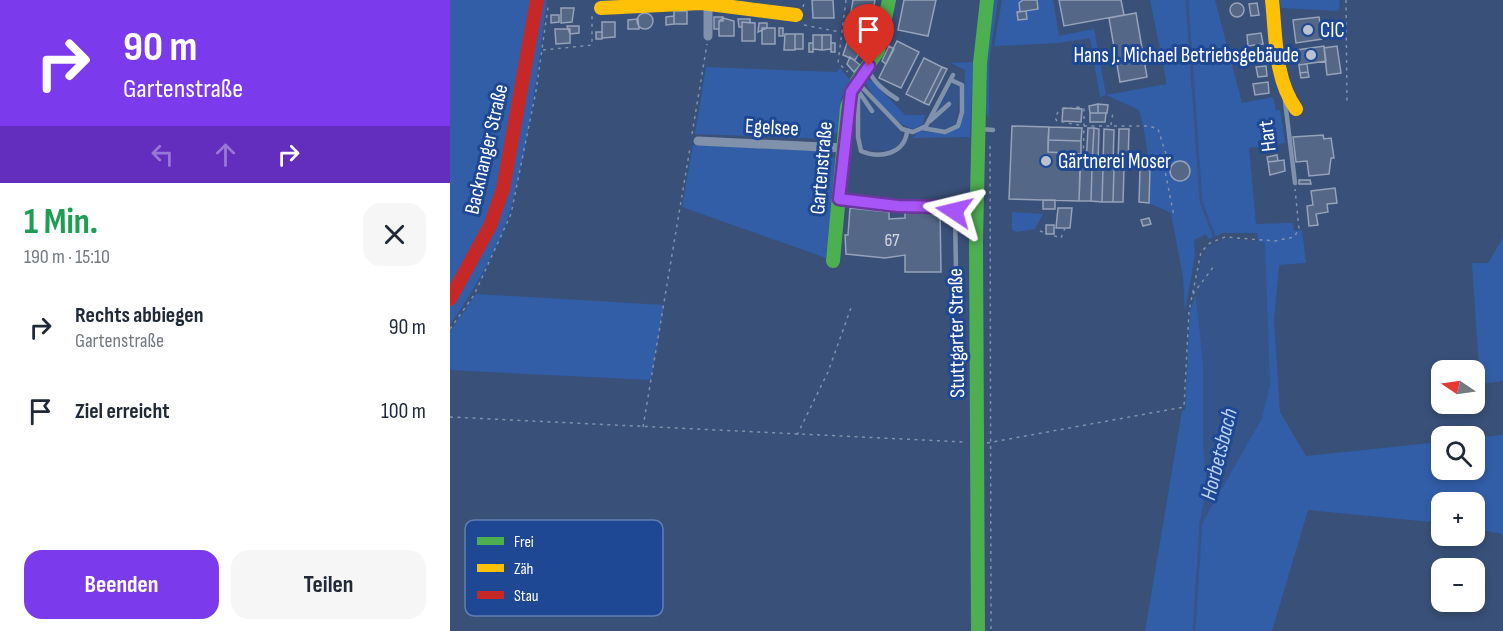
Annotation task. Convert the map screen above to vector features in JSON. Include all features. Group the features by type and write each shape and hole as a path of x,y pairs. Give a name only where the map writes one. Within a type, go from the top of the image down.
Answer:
{"street":[{"name":"Backnanger Straße","path":"450,299 490,226 503,189 537,0"},
{"name":"Gartenstraße","path":"833,261 847,107 860,87 881,43 889,0"},
{"name":"Stuttgarter Straße","path":"978,631 984,443 976,240 987,129 980,63 987,0"},
{"name":"Hart","path":"1272,0 1283,84 1296,109"},
{"path":"708,2 708,36"},
{"path":"597,8 708,2 796,15"},
{"name":"Egelsee","path":"699,141 843,148"}],"lane":[{"path":"869,66 870,75 888,94 897,99"},
{"path":"907,132 922,128 945,132 957,126 962,112 963,85 952,77 928,123"},
{"name":"Hart","path":"1283,84 1295,183"},
{"path":"860,87 872,111"},
{"path":"860,87 907,132"},
{"path":"860,87 858,137 861,151 894,153 906,141 907,132"},
{"path":"922,128 949,104"},
{"path":"839,199 898,206 948,207 955,215 956,269"}],"path":[{"path":"549,0 542,51 592,45 597,8"},
{"path":"846,0 838,63 860,87"},
{"path":"1346,0 1347,104"},
{"path":"796,15 804,25 841,32"},
{"path":"643,428 708,36"},
{"path":"1148,168 1083,166 1084,126 1084,108 1062,108 1055,118 1061,124 1084,126 1149,126 1158,129 1166,154 1165,171 1174,216"},
{"path":"1111,126 1113,112"},
{"path":"987,129 984,443 991,631"},
{"path":"450,417 796,436 984,443 1184,407 1189,311 1201,252 1218,238 1234,236 1275,241 1294,237 1299,229 1295,183"},
{"path":"1040,231 1061,238 1065,228"},
{"path":"1193,294 1214,266"},
{"path":"796,436 828,372 852,305"}],"shaded area":[{"path":"450,0 531,0 502,174 485,228 450,289"},
{"path":"539,0 547,0 528,131 511,207 493,253 450,325 450,305 492,232"},
{"path":"993,0 998,0 989,63 989,117 984,112 988,29"},
{"path":"1002,0 1053,0 1059,36 1094,29 1106,95 1100,97 1090,38 1059,43 994,46"},
{"path":"1150,0 1215,0 1242,103 1273,97 1276,110 1280,110 1285,143 1249,148 1256,224 1293,223 1294,231 1302,230 1306,263 1279,265 1274,321 1280,412 1306,456 1431,443 1431,480 1485,480 1485,437 1503,435 1503,534 1485,531 1485,492 1431,492 1431,522 1308,510 1272,631 1145,631 1182,411 1185,410 1190,311 1195,296 1217,264 1195,288 1197,272 1258,241 1257,233 1223,233 1209,239 1206,234 1194,240 1195,255 1185,312 1183,277 1171,213 1149,203 1148,156 1139,110 1106,95 1167,84"},
{"path":"1279,0 1340,0 1339,11 1281,8"},
{"path":"973,62 970,137 912,138 920,131 946,134 959,127 964,112 965,70 950,63"},
{"path":"706,67 837,72 840,68 850,80 841,99 839,131 827,139 695,134"},
{"path":"865,79 872,81 905,115 925,115 923,124 913,129 891,116 877,101"},
{"path":"693,145 825,151 835,159 826,258 682,207"},
{"path":"1012,212 1043,214 1035,229 1016,232 1012,230"},
{"path":"1503,238 1503,381 1485,383 1485,360 1478,360 1472,263 1488,263"},
{"path":"476,294 664,305 651,380 450,370 450,331"}],"water":[{"path":"952,83 961,86 956,124 946,130 929,128 936,121 933,116"},
{"path":"865,95 901,131 901,144 893,151 867,150 860,144 859,99"},
{"path":"1227,238 1265,242 1270,385 1262,418 1202,524 1200,521 1207,484 1203,446 1203,364 1195,289 1197,272 1206,248"}],"building":[{"path":"812,0 833,0 834,18 813,18"},
{"path":"853,0 875,0 869,34 863,33 862,36 848,30"},
{"path":"904,0 936,0 928,36 898,30"},
{"path":"1023,0 1037,0 1038,9 1020,12 1019,3"},
{"path":"1059,0 1121,0 1124,15 1064,26"},
{"path":"1234,3 1240,3 1244,10 1240,17 1234,17 1230,13 1230,7"},
{"path":"1257,3 1259,15 1251,16 1249,4"},
{"path":"561,8 574,8 572,22 561,23"},
{"path":"674,11 687,11 687,24 674,24"},
{"path":"1026,11 1027,19 1018,20 1017,12"},
{"path":"645,13 653,21 645,29 637,21"},
{"path":"1136,13 1147,77 1120,82 1109,18"},
{"path":"551,15 559,15 559,22 551,23"},
{"path":"674,16 674,24 666,25 666,17"},
{"path":"714,17 723,17 723,21 719,21 719,29 714,29"},
{"name":"CIC","path":"1319,17 1322,39 1296,43 1293,20"},
{"path":"723,18 734,21 734,36 719,36 719,21"},
{"path":"638,19 639,29 628,29 628,20"},
{"path":"738,19 750,19 750,23 742,22 742,27 739,27"},
{"path":"602,22 615,22 615,37 602,38"},
{"path":"742,22 755,23 755,41 742,41"},
{"path":"759,23 767,23 767,28 758,32"},
{"path":"567,26 579,26 579,33 570,34"},
{"path":"762,28 775,28 775,44 762,44"},
{"path":"779,28 783,28 783,36 779,36"},
{"path":"555,29 570,29 570,43 556,44"},
{"path":"596,32 602,32 602,39 596,39"},
{"path":"1261,33 1263,44 1248,46 1247,35"},
{"path":"785,34 795,34 795,50 784,50"},
{"path":"795,34 803,34 803,49 795,49"},
{"path":"813,35 822,35 822,50 813,49"},
{"path":"822,35 831,35 831,49 822,50"},
{"path":"848,40 863,46 855,60 843,55"},
{"path":"897,41 919,52 901,88 879,78"},
{"path":"809,43 813,43 813,52 809,52"},
{"path":"831,43 835,43 835,52 831,52"},
{"path":"889,46 894,49 886,64 882,61"},
{"name":"Hans J. Michael Betriebsgebäude","path":"1324,46 1326,61 1299,65 1297,50"},
{"path":"1337,46 1341,73 1327,75 1324,48"},
{"path":"1259,51 1263,52 1263,60 1259,61 1255,60 1254,56 1255,52"},
{"path":"850,57 860,65 854,72 847,64"},
{"path":"924,58 942,67 924,103 906,94"},
{"path":"1307,64 1308,72 1300,73 1299,65"},
{"path":"1266,66 1267,76 1258,77 1256,67"},
{"path":"942,67 947,69 929,105 924,103"},
{"path":"1308,72 1309,77 1301,78 1300,73"},
{"path":"1268,82 1269,93 1255,95 1253,84"},
{"path":"1098,104 1098,113 1090,113 1089,106"},
{"path":"1098,104 1108,105 1107,113 1098,113"},
{"path":"1063,108 1082,109 1081,122 1062,121"},
{"path":"1090,113 1106,113 1105,122 1090,122"},
{"name":"Gärtnerei Moser","path":"1012,126 1049,127 1048,152 1081,154 1079,201 1009,199"},
{"path":"1049,127 1082,128 1081,141 1048,140"},
{"path":"1088,128 1094,128 1092,164 1086,164"},
{"path":"1094,128 1099,129 1098,164 1092,164"},
{"path":"1104,129 1114,130 1113,164 1103,164"},
{"path":"1119,129 1129,129 1128,164 1118,164"},
{"path":"1323,135 1324,139 1331,138 1334,158 1331,158 1329,174 1309,176 1307,161 1296,162 1293,137"},
{"path":"1048,140 1081,141 1081,154 1048,152"},
{"path":"1277,155 1278,161 1268,162 1267,157"},
{"path":"1284,160 1285,171 1270,175 1268,162"},
{"path":"1180,161 1187,164 1190,171 1187,178 1180,181 1173,178 1170,171 1173,164"},
{"path":"1080,168 1092,168 1091,201 1079,201"},
{"path":"1092,168 1103,168 1102,202 1091,201"},
{"path":"1103,168 1114,169 1113,202 1102,202"},
{"path":"1114,169 1124,169 1123,202 1113,202"},
{"path":"1140,169 1150,169 1149,203 1139,202"},
{"path":"1299,180 1310,180 1311,184 1299,184"},
{"path":"1335,188 1337,203 1327,204 1328,212 1316,214 1318,225 1309,226 1307,206 1313,205 1311,191"},
{"path":"1043,200 1055,200 1055,209 1043,209"},
{"path":"850,208 889,212 889,219 905,218 905,212 940,211 941,272 905,272 905,255 885,258 846,254 845,235 848,235"},
{"path":"1058,208 1072,208 1070,228 1056,228"},
{"path":"1149,218 1151,224 1143,226 1141,220"},
{"path":"1046,225 1054,225 1054,234 1046,234"}],"waterway":[{"name":"Horbetsbach","path":"1187,0 1201,201 1214,236"},
{"name":"Horbetsbach","path":"1194,631 1201,522"}],"traffic: fast":[{"path":"833,261 847,107 857,81 878,51 889,0"},
{"path":"978,631 976,240 980,63 987,0"}],"traffic: slow":[{"path":"1272,0 1280,70 1289,97 1296,109"},
{"path":"601,8 701,3 796,15"}],"traffic: jam":[{"path":"450,299 490,226 503,189 537,0"}],"place":[{"name":"CIC","path":"1308,30"},
{"name":"Hans J. Michael Betriebsgebäude","path":"1311,55"},
{"name":"Gärtnerei Moser","path":"1046,161"}],"route":[{"path":"869,66 856,81 847,107 839,199 898,206 948,207 954,211"}]}
